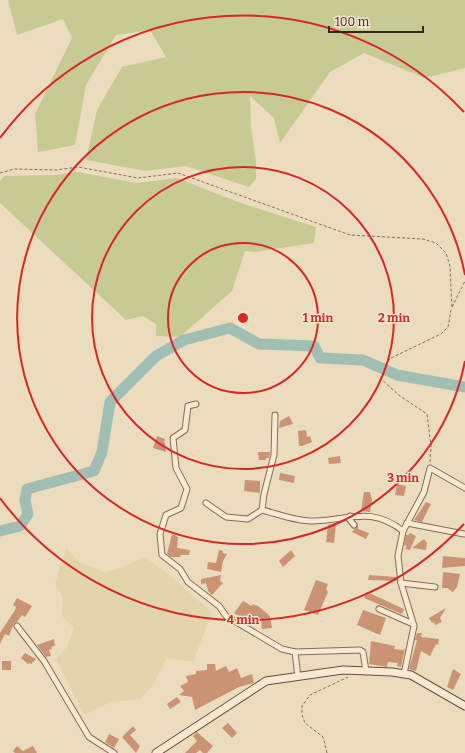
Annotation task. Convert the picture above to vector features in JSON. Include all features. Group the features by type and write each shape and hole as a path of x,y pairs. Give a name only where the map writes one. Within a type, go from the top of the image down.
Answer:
{"street":[{"path":"196,404 188,406 185,430 173,438 176,468 187,489 181,508 166,515 160,534 162,555 180,569 188,582 219,606 226,616 282,649 295,652 360,650 363,652 366,671"},
{"path":"262,510 264,494 274,456 275,415"},
{"path":"404,674 411,643 413,624 401,583 398,556 403,531 424,492 430,468 465,488"},
{"path":"206,503 226,517 248,519 262,510 290,518 310,521 363,515 383,518 403,531"},
{"path":"350,516 350,520 354,525"},
{"path":"407,523 464,534"},
{"path":"401,583 435,587"},
{"path":"379,609 413,624"},
{"path":"17,626 44,661 89,737 114,753"},
{"path":"295,652 298,677"},
{"path":"156,753 266,681 344,670 404,674 411,675 465,706"}],"path":[{"path":"0,173 14,169 56,170 78,167 138,178 178,173 350,235 423,239 436,243 446,253 450,266 452,309"},
{"path":"430,468 431,446 427,414 400,396 381,379 387,362 391,358 441,334 448,326 452,309 465,281"},
{"path":"327,753 323,737 305,723 302,715 302,706 310,695 348,677"}],"shaded area":[{"path":"66,548 78,561 104,572 120,568 145,557 171,576 212,613 193,662 167,658 153,685 141,699 111,702 84,715 56,659 67,647 74,628 62,616 63,597 55,584"}],"green space":[{"path":"8,0 465,0 465,68 425,78 364,53 330,72 280,143 274,118 250,96 251,126 256,162 256,179 249,187 186,166 146,171 86,160 97,110 122,67 166,57 150,30 116,35 86,85 75,145 38,152 35,114 72,38 63,19 17,35"},
{"path":"77,172 137,183 177,178 238,202 316,227 314,243 255,252 245,251 232,291 180,337 156,336 156,324 143,316 126,320 0,203 0,181 4,176 55,175"}],"building":[{"path":"289,416 293,424 279,428 280,421"},
{"path":"306,430 307,437 310,436 312,442 299,446 298,431"},
{"path":"157,436 165,439 164,442 166,452 153,448"},
{"path":"258,452 270,452 269,458 266,458 266,460 259,460"},
{"path":"340,456 341,463 329,464 328,458"},
{"path":"280,473 295,476 294,483 279,480"},
{"path":"245,480 260,481 260,493 244,491"},
{"path":"397,484 406,486 404,496 395,495"},
{"path":"364,492 370,492 372,500 370,512 361,511"},
{"path":"426,502 431,504 422,522 414,520"},
{"path":"336,523 334,543 326,542 328,525"},
{"path":"358,525 358,529 369,533 366,539 352,532"},
{"path":"410,533 416,536 410,550 405,549 407,546 404,545 406,535"},
{"path":"172,534 178,537 177,548 190,550 189,555 171,557 167,554"},
{"path":"424,539 427,543 426,550 412,548"},
{"path":"219,550 227,554 223,561 221,572 207,569 208,562 216,563"},
{"path":"291,550 295,556 283,567 279,561"},
{"path":"443,556 465,558 465,566 442,568"},
{"path":"443,572 460,574 457,587 453,592 447,588 442,588"},
{"path":"221,575 220,581 223,583 212,595 208,591 206,583 201,584 201,579"},
{"path":"369,575 396,577 397,581 368,580"},
{"path":"316,580 328,584 326,589 328,592 318,615 304,610"},
{"path":"367,592 404,609 402,614 364,598"},
{"path":"17,598 32,606 25,617 22,615 17,622 14,623 9,636 5,634 0,644 0,633 15,610 16,607 13,605"},
{"path":"243,601 252,606 252,604 258,606 270,616 272,628 262,629 261,619 252,616 250,621 234,613"},
{"path":"446,608 440,618 442,622 435,625 434,622 432,623 429,618"},
{"path":"363,610 386,618 380,635 357,625"},
{"path":"417,633 422,633 421,637 439,639 438,645 436,644 430,656 421,651 416,671 409,669 417,640 415,640"},
{"path":"54,639 55,646 51,647 52,649 49,650 51,656 46,657 37,645"},
{"path":"371,641 395,646 394,649 403,650 405,648 401,667 397,666 398,663 388,662 387,667 369,664"},
{"path":"25,653 36,659 31,664 28,664 21,658"},
{"path":"2,661 11,661 11,670 2,670"},
{"path":"207,664 215,664 216,671 226,666 229,672 237,668 241,678 252,674 254,683 239,687 195,710 192,697 179,695 184,691 180,686 188,682 186,676 196,674 196,671 207,670"},
{"path":"453,669 461,674 453,690 447,687"},
{"path":"177,697 181,702 170,709 167,704"},
{"path":"228,723 237,733 232,738 222,728"},
{"path":"133,726 136,730 130,735 140,746 136,753 122,737"},
{"path":"197,732 213,746 207,753 203,753 200,750 196,753 185,753 197,741 193,736"},
{"path":"109,734 119,739 114,748 105,742"},
{"path":"17,746 23,751 33,746 37,753 15,753 13,751"}],"waterway":[{"path":"0,531 20,526 28,514 25,500 27,489 94,471 102,452 110,402 156,356 184,340 230,328 259,344 314,346 320,358 363,360 397,375 465,387"}]}
